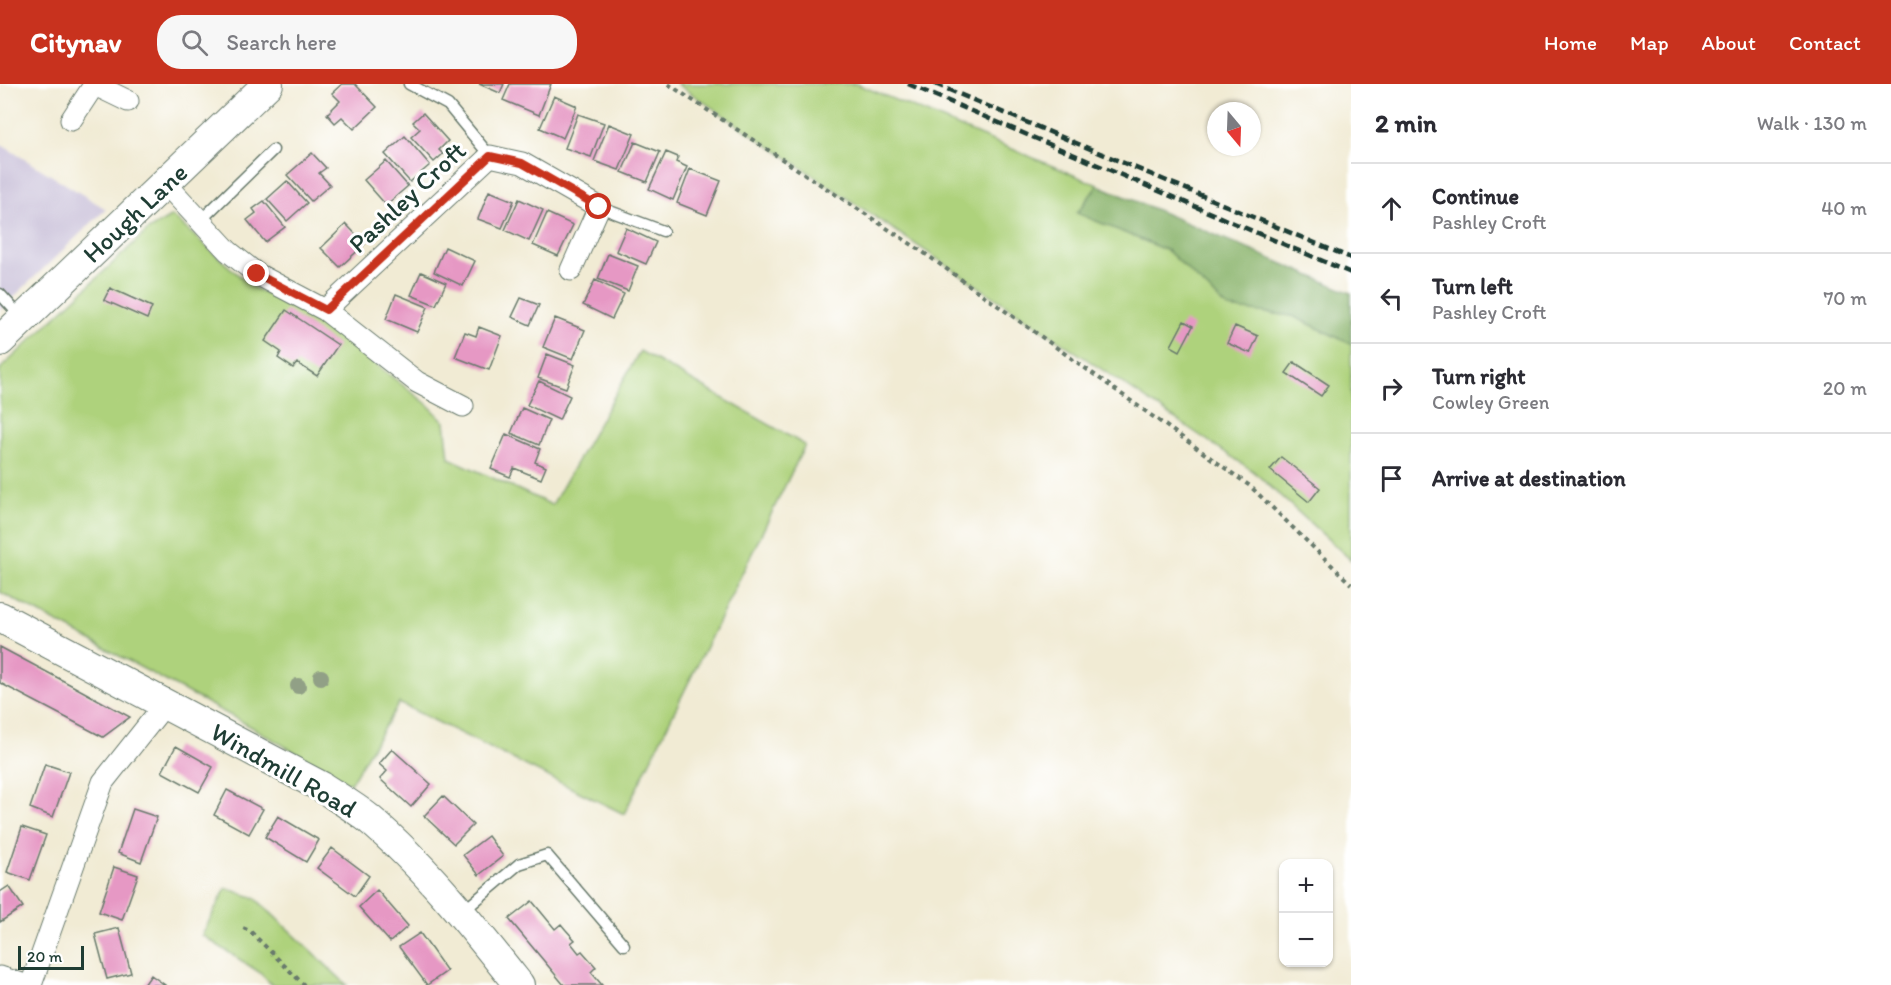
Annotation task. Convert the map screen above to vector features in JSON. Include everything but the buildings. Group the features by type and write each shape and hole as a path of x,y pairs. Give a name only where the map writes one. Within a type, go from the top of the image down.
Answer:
{"street":[{"path":"71,120 93,84 128,101"},
{"name":"Hough Lane","path":"0,341 268,84"},
{"name":"Pashley Croft","path":"326,310 490,156 522,163 599,207"},
{"path":"166,184 228,251 257,274 326,310 417,382 463,406"},
{"path":"571,270 599,207"},
{"name":"Windmill Road","path":"0,617 322,787 367,818 461,913 519,985"},
{"path":"31,985 103,782 165,704"},
{"path":"0,977 25,985"}],"lane":[{"path":"409,84 448,105 490,156"},
{"path":"200,221 273,150"},
{"path":"599,207 663,231"},
{"path":"0,294 23,319"},
{"path":"461,913 519,864 547,855 624,945"}],"path":[{"path":"668,84 920,250 1250,486 1351,584"},
{"path":"243,928 250,931 304,985"}],"shaded area":[{"path":"0,144 106,209 0,310"}],"green space":[{"path":"677,84 857,84 1098,185 1077,213 1168,251 1228,308 1293,316 1351,344 1351,560 1253,471"},
{"path":"1098,185 1351,293 1351,344 1293,316 1228,308 1168,251 1077,213"},
{"path":"172,216 252,287 316,318 427,404 445,422 449,458 552,505 640,351 805,445 624,814 399,703 350,784 248,725 0,592 0,369 148,230"},
{"path":"226,888 255,898 347,985 272,985 259,972 202,935"}],"railway":[{"path":"908,84 1351,273"},
{"path":"935,84 1351,258"}],"route":[{"path":"257,274 326,310 490,156 522,163 599,207"}]}
